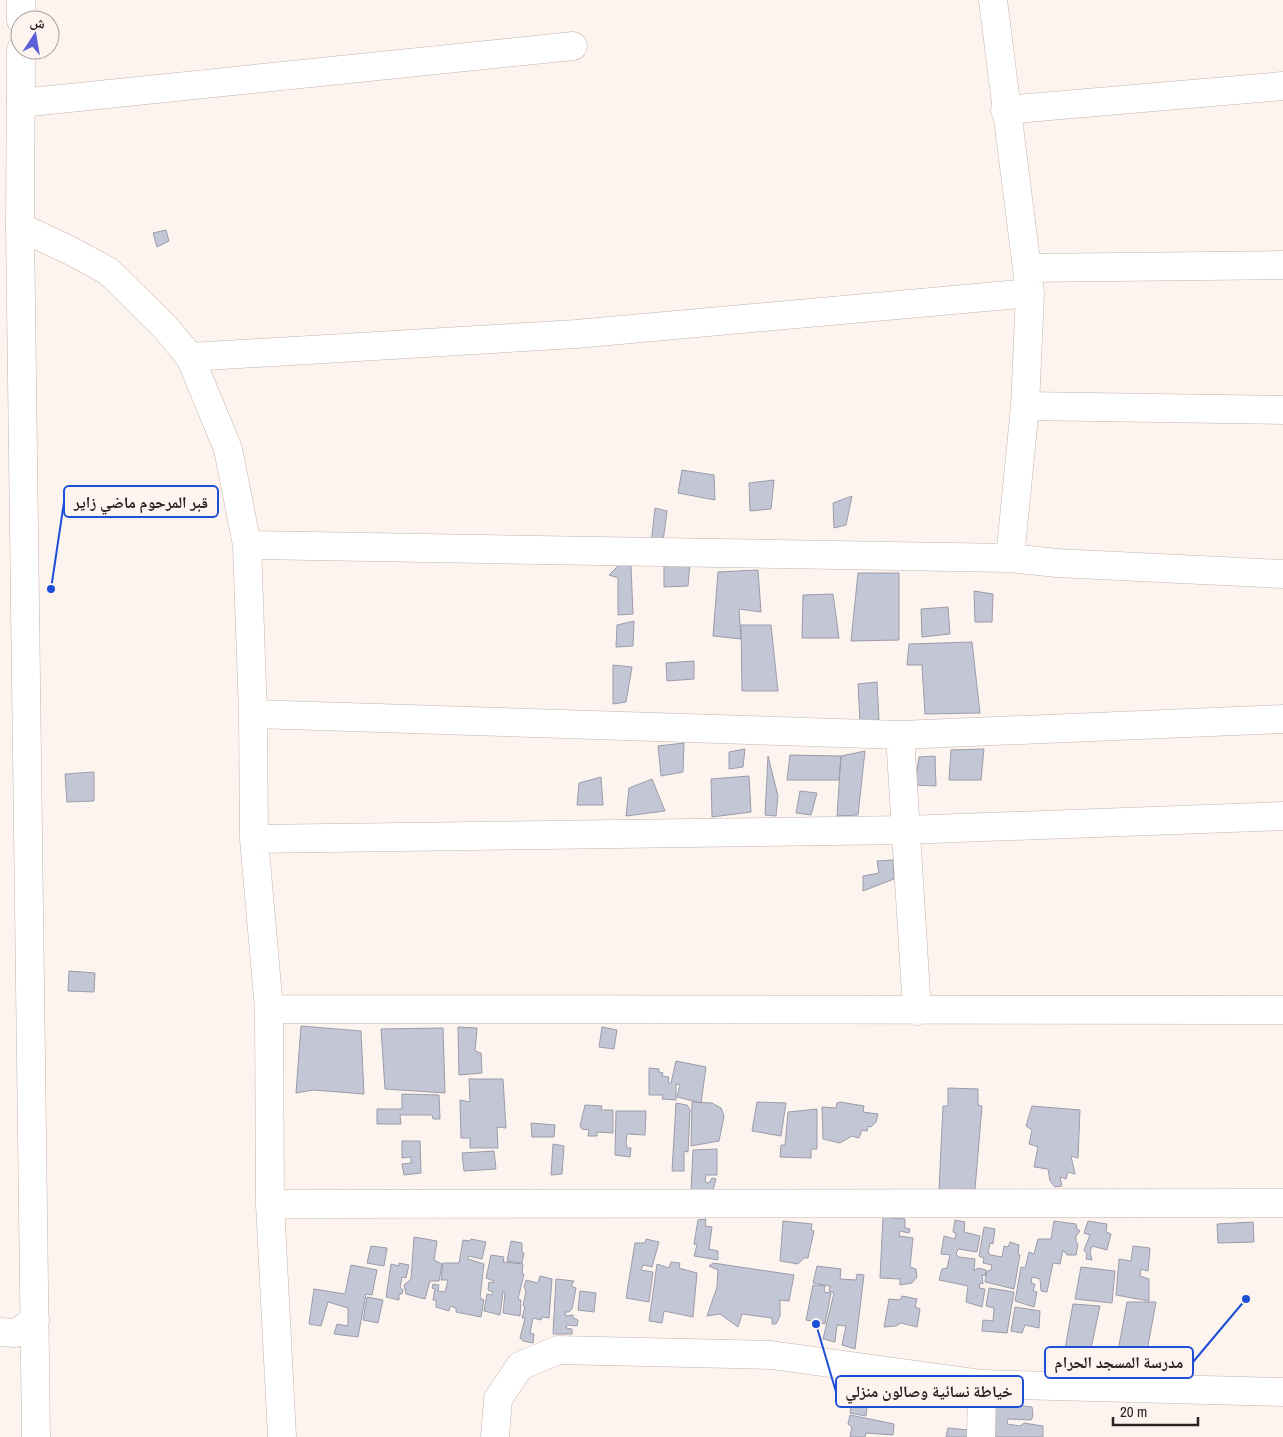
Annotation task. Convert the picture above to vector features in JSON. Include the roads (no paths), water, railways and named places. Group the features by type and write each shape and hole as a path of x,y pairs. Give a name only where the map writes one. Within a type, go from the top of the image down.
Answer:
{"street":[{"path":"993,0 1005,110 1029,281 1025,406 1010,558"},
{"path":"21,103 573,46"},
{"path":"21,60 20,228 36,1437"},
{"path":"1005,110 1283,86"},
{"path":"20,228 108,270 165,327 190,357 228,449 247,545 253,714 254,839 269,1009 270,1204 282,1437"},
{"path":"190,357 576,334 1029,281 1283,265"},
{"path":"1025,406 1283,410"},
{"path":"247,545 1010,558 1056,563 1283,574"},
{"path":"253,714 900,735 1283,719"},
{"path":"900,735 917,1010"},
{"path":"254,839 906,830 1283,816"},
{"path":"269,1009 1283,1010"},
{"path":"270,1204 1283,1203"},
{"path":"0,1332 16,1332 35,1320"},
{"path":"495,1437 498,1399 520,1366 558,1350 770,1355 982,1384 1283,1392"},
{"path":"981,1437 982,1384"}],"place":[{"name":"قبر المرحوم ماضي زاير","path":"51,589"},
{"name":"مدرسة المسجد الحرام","path":"1246,1299"},
{"name":"خياطة نسائية وصالون منزلي","path":"816,1324"}]}
